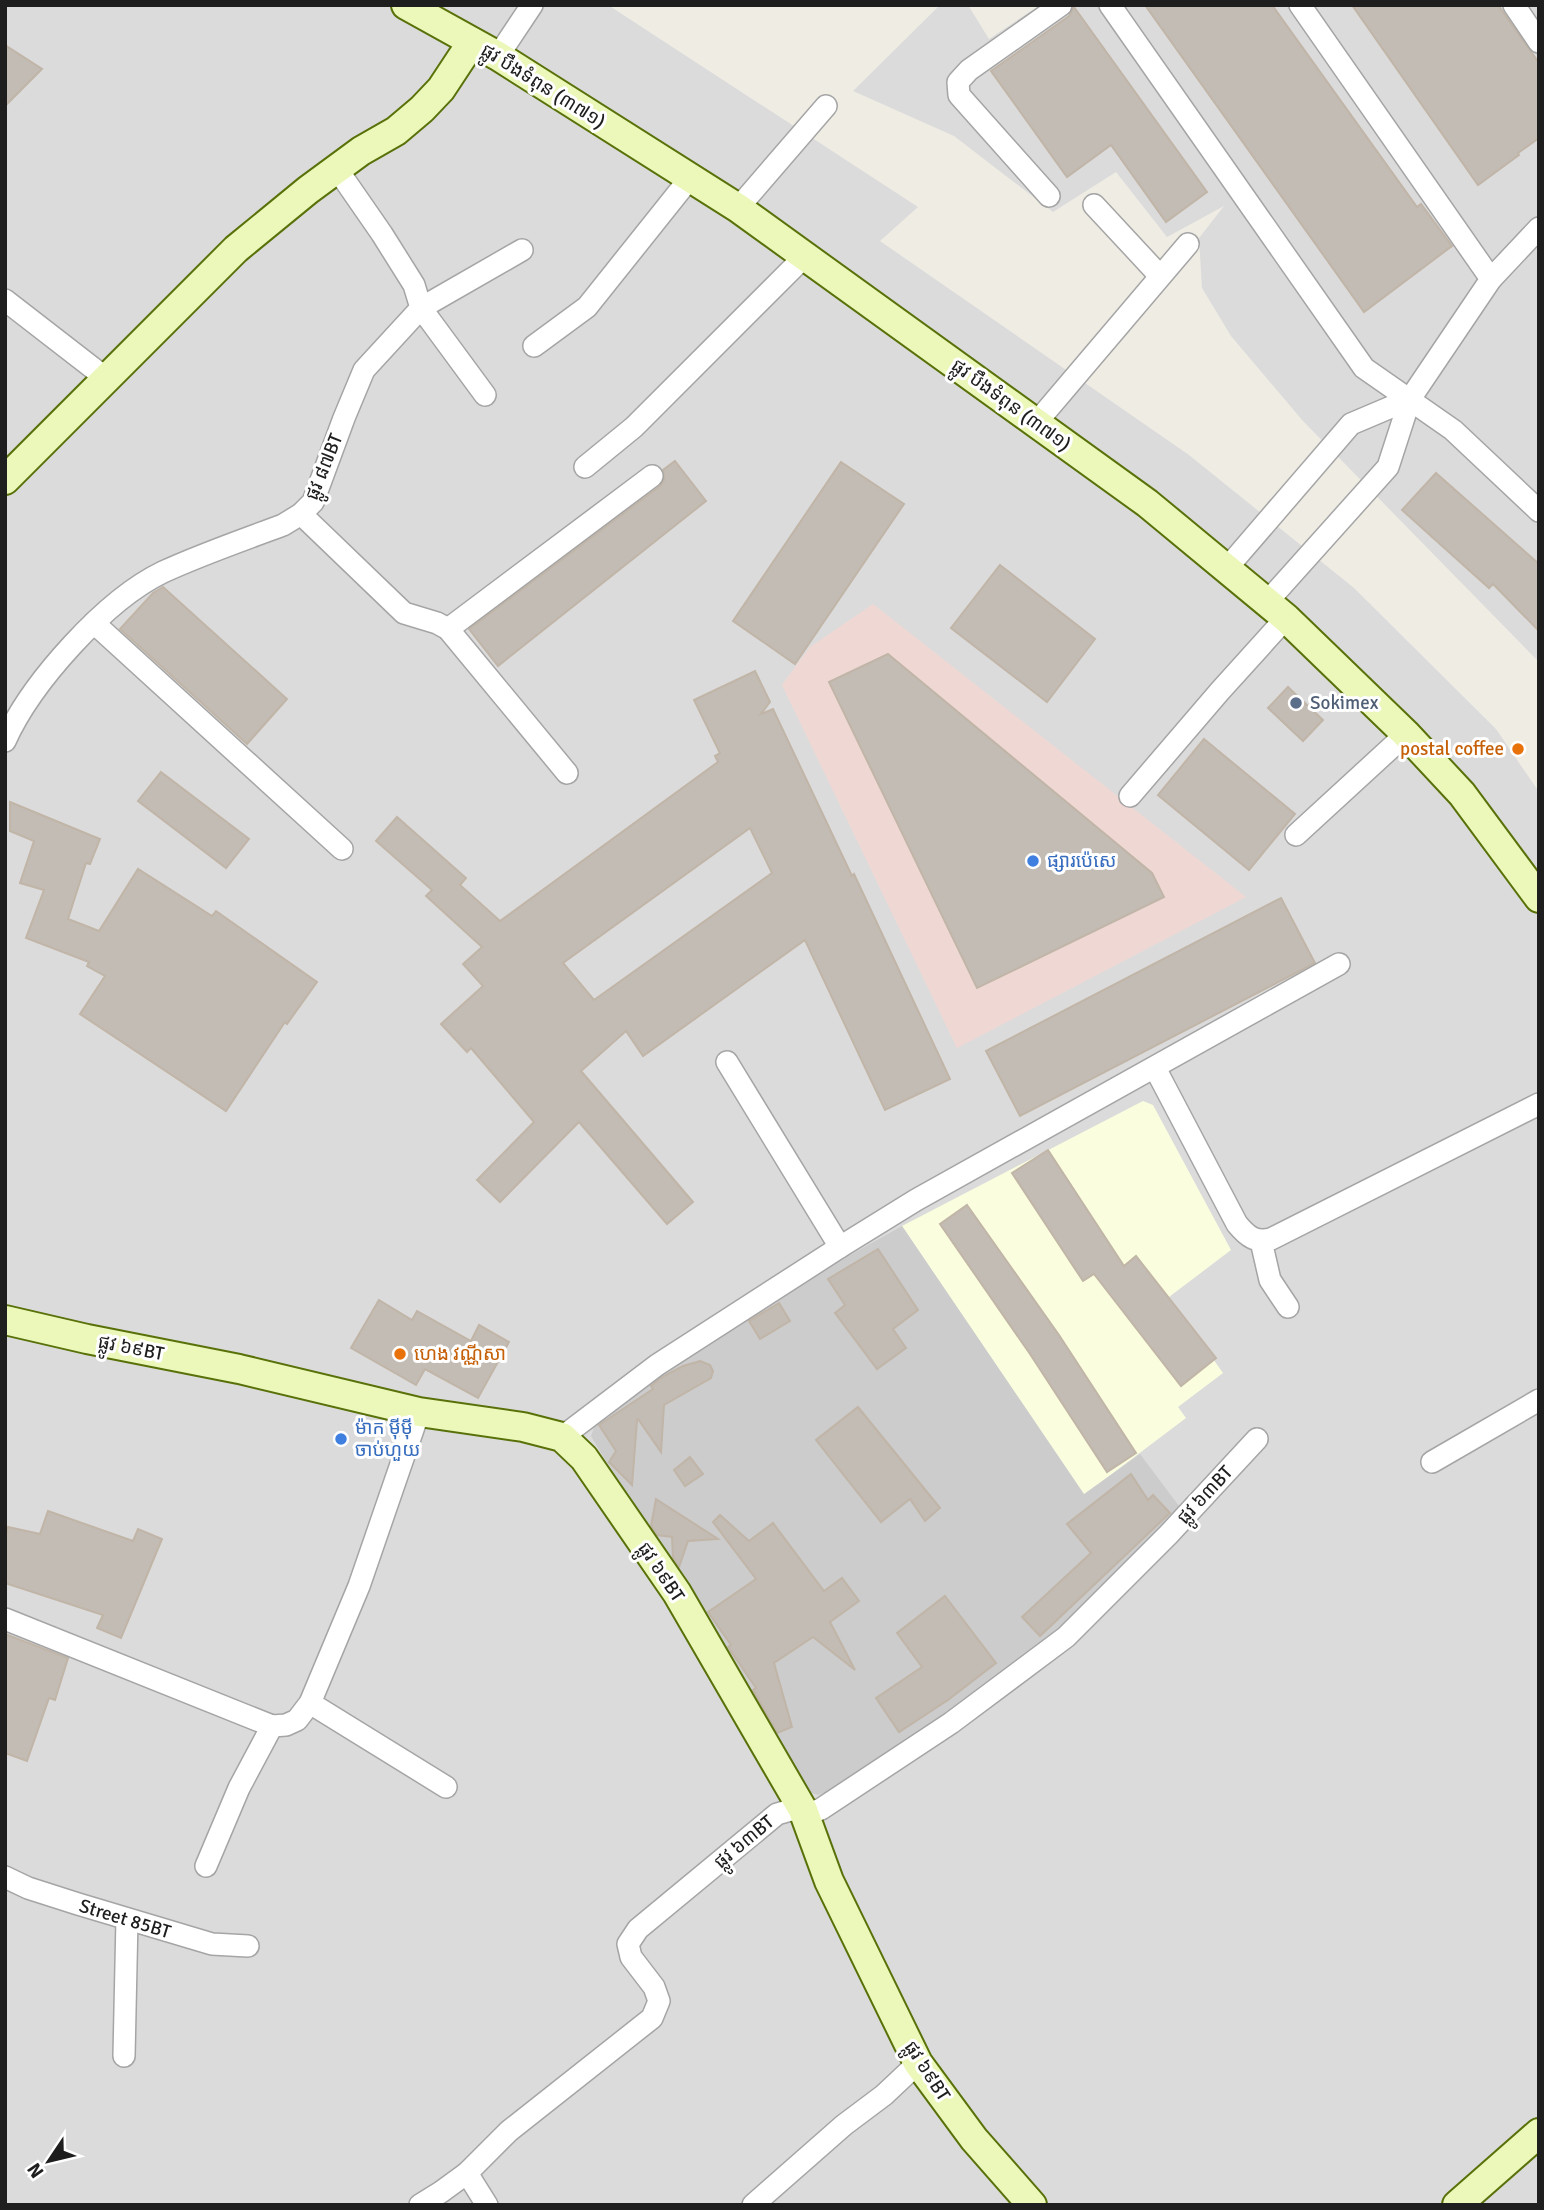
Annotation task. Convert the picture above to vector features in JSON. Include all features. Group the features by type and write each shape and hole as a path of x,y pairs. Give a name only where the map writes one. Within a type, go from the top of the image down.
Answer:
{"street":[{"name":"ផ្លូវ បឹងទំពុន (៣៧១)","path":"406,5 498,56 738,208 1147,503 1276,610 1406,734 1462,794 1539,898"},
{"path":"498,56 532,5"},
{"path":"1049,196 959,95 958,82 969,70 1061,5"},
{"path":"1110,5 1364,368 1453,429 1539,511"},
{"path":"1300,5 1491,279"},
{"path":"1514,5 1539,42"},
{"path":"5,480 236,250 337,169 361,151 396,131 422,109 441,89 472,42"},
{"path":"738,208 826,106"},
{"path":"337,169 414,285 421,308 485,395"},
{"path":"534,346 587,307 690,178"},
{"path":"1094,205 1160,276"},
{"path":"1130,796 1220,691 1276,610 1388,467 1410,399 1491,279 1539,228"},
{"path":"1036,423 1188,244"},
{"name":"ផ្លូវ ៨៧BT","path":"5,741 27,699 44,677 94,623 131,591 162,573 283,525 301,514 313,502 364,370 421,308 522,250"},
{"path":"585,467 634,427 805,256"},
{"path":"5,300 107,379"},
{"path":"1227,568 1351,424 1410,399"},
{"path":"449,629 652,476"},
{"path":"301,514 404,613 449,629 567,773"},
{"path":"94,623 342,849"},
{"path":"1296,835 1406,734"},
{"path":"562,1437 656,1365 840,1247 969,1170 1339,964"},
{"path":"727,1062 840,1247"},
{"path":"1156,1068 1237,1224 1248,1236 1261,1241 1283,1233 1539,1104"},
{"path":"1261,1241 1270,1280 1288,1307"},
{"name":"ផ្លូវ ៦៩BT","path":"5,1320 239,1369 419,1412 523,1427 562,1437 584,1458 677,1593 803,1810 828,1881 918,2063 974,2139 1032,2205"},
{"path":"1432,1462 1539,1400"},
{"path":"5,1619 272,1726 286,1725 297,1720 310,1703 359,1586 419,1412"},
{"name":"ផ្លូវ ៦៣BT","path":"420,2205 467,2172 509,2131 652,2018 659,2001 654,1987 631,1956 628,1944 638,1929 777,1814 791,1810 813,1812 821,1809 951,1723 1066,1637 1168,1535 1257,1439"},
{"path":"310,1703 446,1787"},
{"path":"206,1866 239,1788 272,1726"},
{"name":"Street 85BT","path":"5,1877 28,1888 212,1944 248,1946"},
{"path":"124,2056 127,1919"},
{"path":"753,2205 918,2063"},
{"path":"1457,2205 1539,2133"},
{"path":"467,2172 487,2205"}],"shaded area":[{"path":"5,5 608,5 918,207 880,241 1189,455 1354,588 1496,729 1539,792 1539,2205 5,2205"},
{"path":"940,5 968,5 989,39 1040,5 1539,5 1539,662 1303,421 1231,336 1202,288 1199,238 1224,206 1167,237 1116,172 1053,212 954,136 853,91"},
{"name":"ផ្សារប៉េសេ","path":"873,604 1246,897 957,1048 782,685 810,647"},
{"path":"1143,1101 1153,1105 1231,1250 1169,1297 1223,1373 1178,1407 1186,1418 1084,1495 902,1226"},
{"path":"902,1226 1084,1494 1140,1454 1182,1510 1068,1625 986,1689 835,1789 818,1795 800,1789 591,1436 597,1419 777,1296"}],"building":[{"path":"1145,5 1272,5 1417,207 1421,204 1452,246 1364,312"},
{"path":"1352,5 1498,5 1539,63 1539,138 1478,185"},
{"path":"1074,7 1207,192 1166,222 1111,145 1067,177 991,71 1069,16"},
{"path":"5,45 42,69 5,106"},
{"path":"675,461 706,501 498,666 469,629 660,486 664,480 663,470"},
{"path":"841,462 904,504 795,664 733,621"},
{"path":"1436,473 1539,564 1539,631 1493,584 1489,588 1402,510"},
{"path":"1000,565 1095,639 1047,702 951,628"},
{"path":"163,587 287,699 247,744 120,629 153,593"},
{"path":"888,654 1152,873 1164,897 977,988 829,682"},
{"path":"755,671 770,702 761,714 773,709 950,1079 885,1110 805,940 643,1056 626,1031 581,1071 693,1202 667,1224 579,1122 500,1202 477,1180 534,1122 471,1048 467,1052 441,1024 483,986 463,964 482,947 426,896 432,890 376,841 397,817 466,878 460,885 500,921 718,762 715,756 720,753 694,700","holes":["750,828 772,873 594,1000 563,963"]},
{"path":"1288,687 1323,720 1303,741 1268,708"},
{"path":"1204,739 1295,814 1249,870 1158,795"},
{"path":"161,772 249,839 226,868 138,801"},
{"path":"10,802 100,839 90,864 86,863 68,919 99,931 138,869 212,916 216,911 317,982 287,1024 285,1022 226,1111 80,1014 105,976 87,966 89,962 26,938 44,890 20,883 34,841 10,831"},
{"path":"1281,898 1315,963 1020,1116 986,1051"},
{"path":"1048,1150 1124,1266 1136,1256 1216,1358 1181,1386 1094,1274 1083,1281 1012,1173"},
{"path":"967,1205 1059,1335 1136,1453 1107,1472 940,1224"},
{"path":"878,1249 918,1310 893,1329 906,1348 877,1369 835,1313 845,1305 828,1279"},
{"path":"379,1300 412,1320 417,1311 471,1341 479,1325 509,1342 478,1398 425,1369 416,1385 351,1348"},
{"path":"779,1303 790,1321 760,1339 749,1321"},
{"path":"700,1361 710,1365 713,1371 711,1378 664,1405 661,1452 637,1420 632,1485 609,1462 616,1451 599,1425 653,1389 651,1386 662,1377"},
{"path":"858,1407 940,1508 925,1521 910,1499 881,1522 816,1440"},
{"path":"690,1457 703,1474 685,1486 674,1470"},
{"path":"1131,1474 1148,1500 1153,1495 1170,1513 1040,1636 1022,1617 1091,1553 1067,1524"},
{"path":"656,1499 718,1539 688,1541 679,1567 673,1558 672,1537 657,1535 651,1526"},
{"path":"48,1511 133,1541 138,1529 162,1539 121,1638 97,1628 103,1615 5,1583 5,1538 8,1527 40,1534"},
{"path":"720,1515 749,1541 773,1523 824,1591 842,1578 859,1601 830,1622 855,1670 813,1637 774,1663 792,1727 777,1733 753,1690 756,1688 708,1612 756,1579 713,1522"},
{"path":"945,1596 996,1663 948,1700 899,1732 876,1698 922,1667 897,1633"},
{"path":"5,1634 68,1658 55,1700 49,1698 27,1761 5,1753"}],"place":[{"name":"Sokimex","path":"1296,703"},
{"name":"postal coffee","path":"1518,749"},
{"name":"ផ្សារប៉េសេ","path":"1033,861"},
{"name":"ហេង វណ្ណីសា","path":"400,1354"},
{"name":"ម៉ាក ម៉ីម៉ី ចាប់ហួយ","path":"341,1439"}]}
